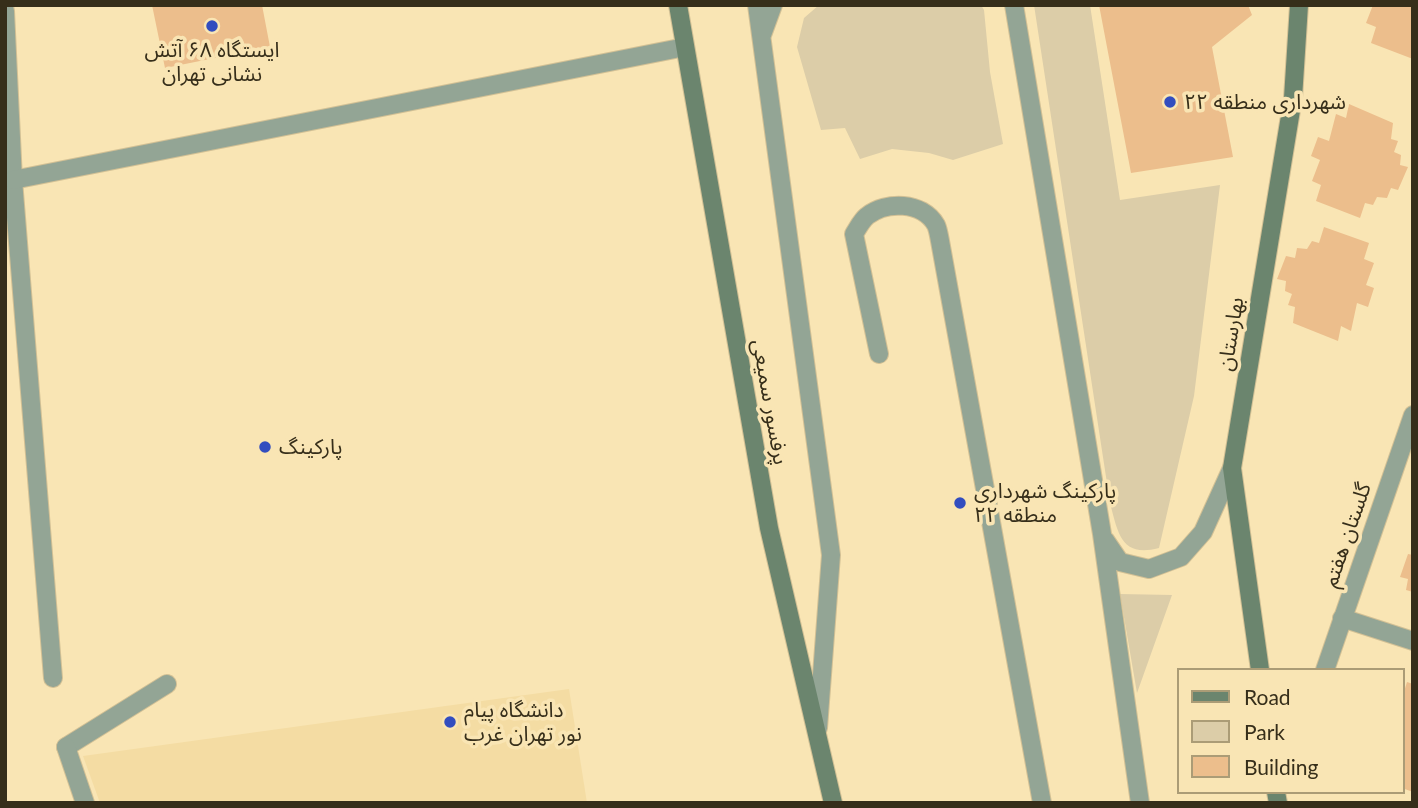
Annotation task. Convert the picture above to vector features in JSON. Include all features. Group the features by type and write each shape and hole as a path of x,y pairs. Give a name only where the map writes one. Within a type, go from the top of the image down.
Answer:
{"main road":[{"name":"پرفسور سمیعی","path":"678,5 769,528 833,803"},
{"name":"بهارستان","path":"1260,668 1232,468 1293,98 1299,5"}],"street":[{"path":"757,5 831,555 817,740"},
{"path":"762,35 773,5"},
{"path":"1014,5 1102,534 1141,802"},
{"path":"5,11 13,180 53,678"},
{"path":"13,180 685,47"},
{"path":"5,198 13,180"},
{"path":"879,354 854,234 865,218 881,207 905,205 923,210 936,225 940,241 1042,803"},
{"name":"گلستان هفتم","path":"1326,668 1413,415"},
{"path":"1102,534 1119,562 1149,569 1181,557 1203,532 1232,468"},
{"path":"1342,618 1413,640"},
{"path":"85,803 66,747 167,684"}],"shaded area":[{"name":"دانشگاه پیام نور تهران غرب","path":"569,689 587,803 100,803 83,756"}],"green space":[{"path":"819,5 981,5 984,10 990,72 1003,144 953,160 929,153 892,149 860,159 845,128 821,130 797,47 804,18"},
{"path":"1034,5 1090,5 1120,200 1220,185 1194,396 1159,548 1146,550 1129,546 1119,533 1110,503"},
{"path":"1120,594 1172,595 1137,693"}],"building":[{"name":"ایستگاه ۶۸ آتش نشانی تهران","path":"152,5 262,5 270,47 165,68"},
{"name":"شهرداری منطقه ۲۲","path":"1099,5 1248,5 1252,15 1212,47 1233,157 1131,173"},
{"path":"1373,5 1413,5 1413,59 1371,43 1376,27 1366,23"},
{"path":"1349,104 1393,123 1391,139 1398,141 1394,152 1401,155 1400,165 1408,167 1398,190 1391,188 1387,198 1377,197 1373,205 1365,203 1360,218 1316,201 1321,185 1312,181 1320,160 1311,156 1318,137 1329,141 1336,114 1346,118"},
{"path":"1324,227 1369,243 1364,259 1374,263 1366,285 1374,288 1368,307 1357,303 1351,331 1341,326 1338,341 1293,323 1295,307 1288,305 1292,294 1285,291 1286,281 1277,279 1286,256 1295,258 1297,248 1307,249 1312,241 1319,243"},
{"path":"1408,554 1413,555 1413,592 1406,590 1408,579 1400,577"},
{"path":"1407,682 1413,684 1413,792 1404,789 1404,692"}],"place":[{"name":"ایستگاه ۶۸ آتش نشانی تهران","path":"212,26"},
{"name":"شهرداری منطقه ۲۲","path":"1170,102"},
{"name":"پارکینگ","path":"265,447"},
{"name":"پارکینگ شهرداری منطقه ۲۲","path":"960,503"},
{"name":"دانشگاه پیام نور تهران غرب","path":"450,722"}]}
